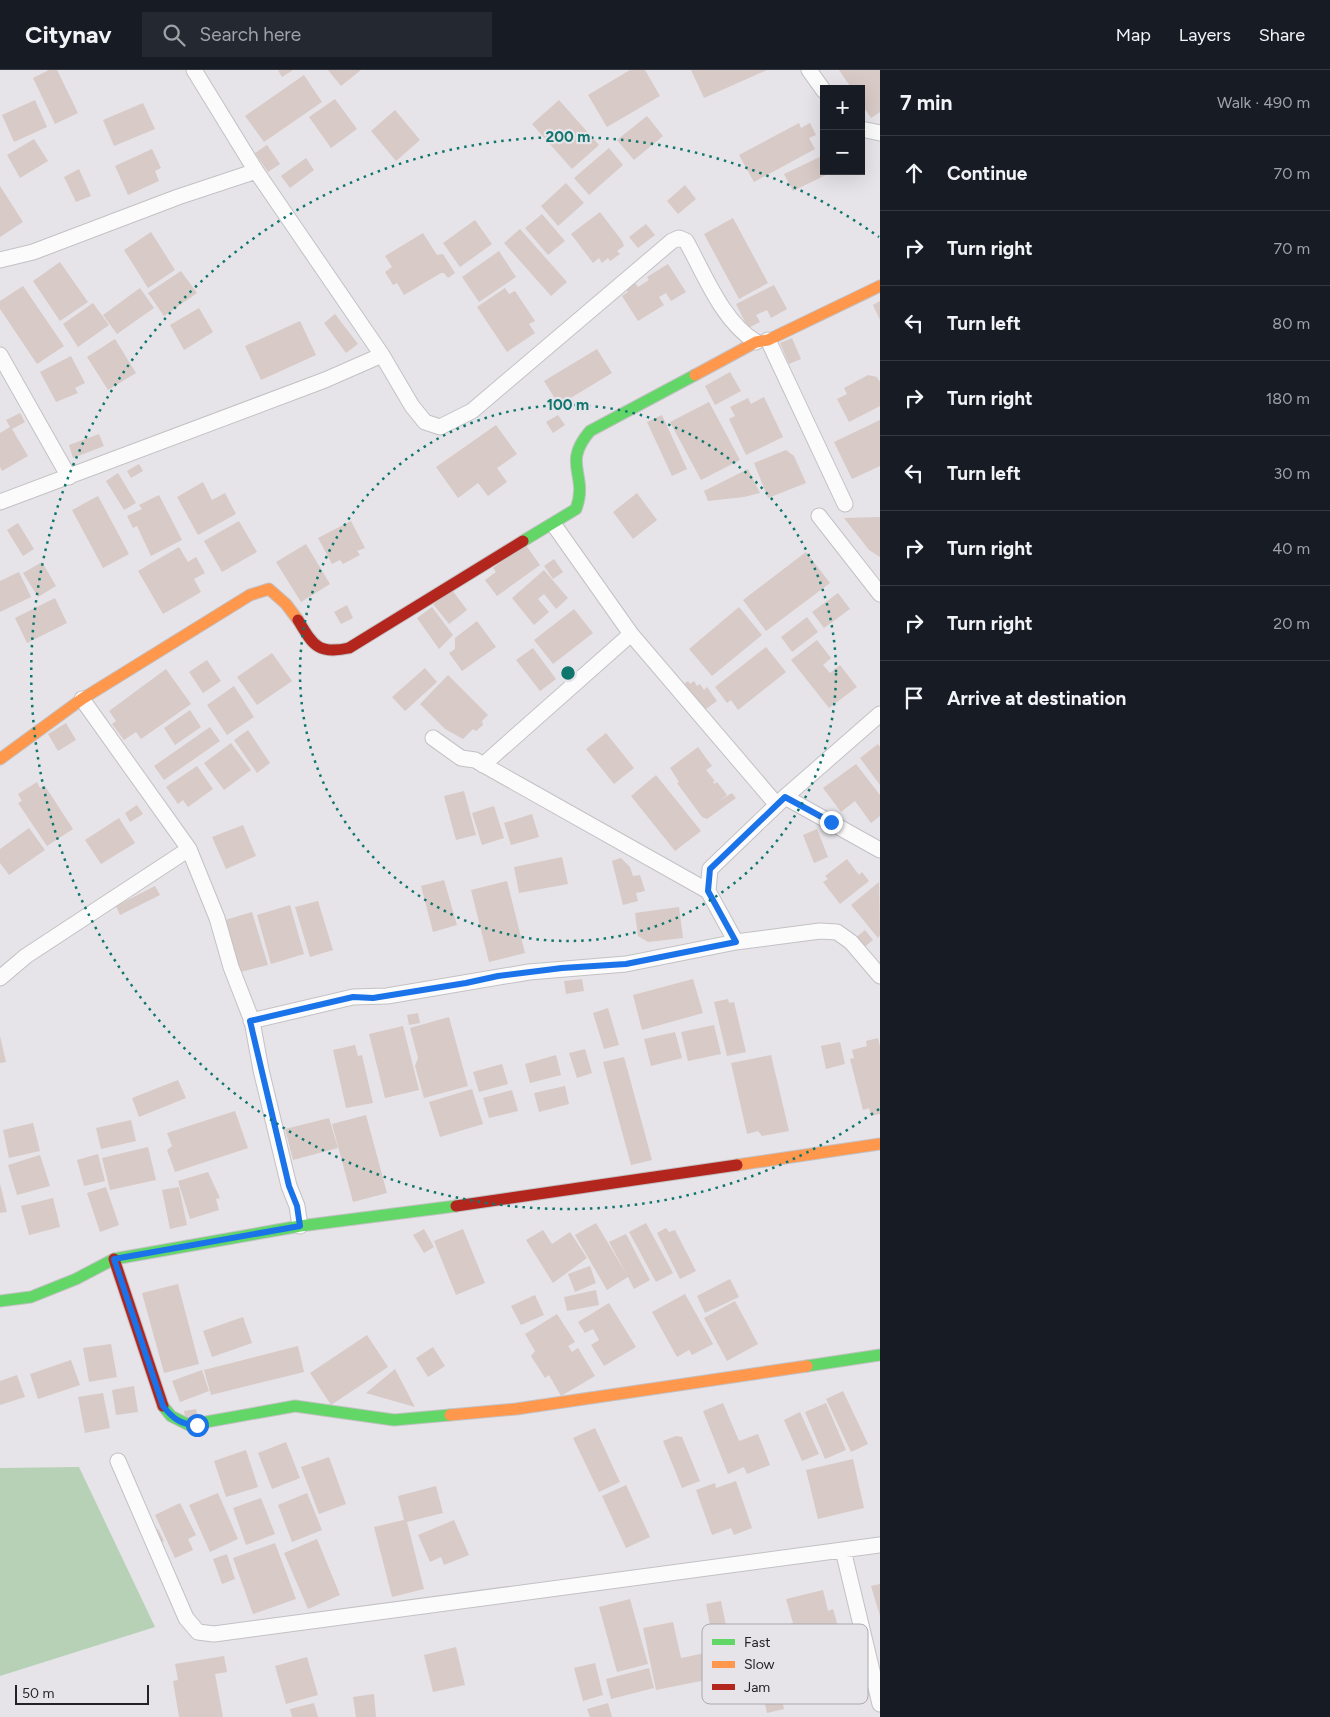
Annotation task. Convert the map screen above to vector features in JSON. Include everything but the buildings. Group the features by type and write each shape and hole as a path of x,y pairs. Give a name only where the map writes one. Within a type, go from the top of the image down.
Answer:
{"street":[{"path":"194,70 256,171 382,355 412,406 425,422 440,427 458,420 472,411 672,241 679,238 686,241 726,312 742,333 762,341 845,504"},
{"path":"809,70 820,85"},
{"path":"865,130 880,133"},
{"path":"0,260 33,252 178,196 256,171"},
{"path":"0,759 82,699 250,595 269,589 283,600 293,612 305,636 319,648 332,653 349,648 554,525 576,509 581,500 582,485 574,454 580,441 590,431 762,341 880,286"},
{"path":"0,355 69,478"},
{"path":"0,502 69,478 325,380 382,355"},
{"path":"819,516 880,594"},
{"path":"554,525 630,634 781,801 880,850"},
{"path":"483,765 630,634"},
{"path":"82,699 189,849 217,918 231,967 238,981 250,1021 287,1176 297,1206 300,1226"},
{"path":"708,891 710,869 781,801 880,714"},
{"path":"433,738 461,758 475,760 708,891 736,942"},
{"path":"0,978 26,956 189,849"},
{"path":"250,1021 353,997 380,997 498,976 546,970 626,964 736,942 820,931 837,932 851,942 880,976"},
{"path":"0,1302 31,1297 76,1280 114,1259 300,1226 405,1214 880,1144"},
{"path":"114,1259 163,1406 171,1416 189,1425 295,1406 394,1420 516,1409 880,1355"},
{"path":"118,1461 186,1618 198,1632 214,1634 880,1546"},
{"path":"843,1550 861,1624"},
{"path":"868,1654 880,1704"}],"green space":[{"path":"79,1467 155,1627 0,1676 0,1468"}],"traffic: fast":[{"path":"523,541 576,509 580,487 576,461 577,453 590,431 695,375"},
{"path":"0,1301 31,1297 76,1279 114,1259 300,1226 456,1206"},
{"path":"807,1366 880,1355"},
{"path":"163,1406 171,1416 189,1425 295,1406 394,1420 450,1415"}],"traffic: slow":[{"path":"695,375 756,342 768,340 880,286"},
{"path":"0,759 82,699 250,595 269,589 286,604 298,620"},
{"path":"737,1165 880,1144"},
{"path":"450,1415 516,1409 807,1366"}],"traffic: jam":[{"path":"298,620 313,642 323,649 339,650 349,648 523,541"},
{"path":"456,1206 737,1165"},
{"path":"114,1259 163,1406"}],"route":[{"path":"197,1425 180,1422 171,1416 163,1406 114,1259 300,1226 297,1206 289,1186 261,1070 252,1020 250,1021 353,997 373,998 498,976 562,968 626,964 736,942 708,891 710,869 785,797 831,822"}]}
